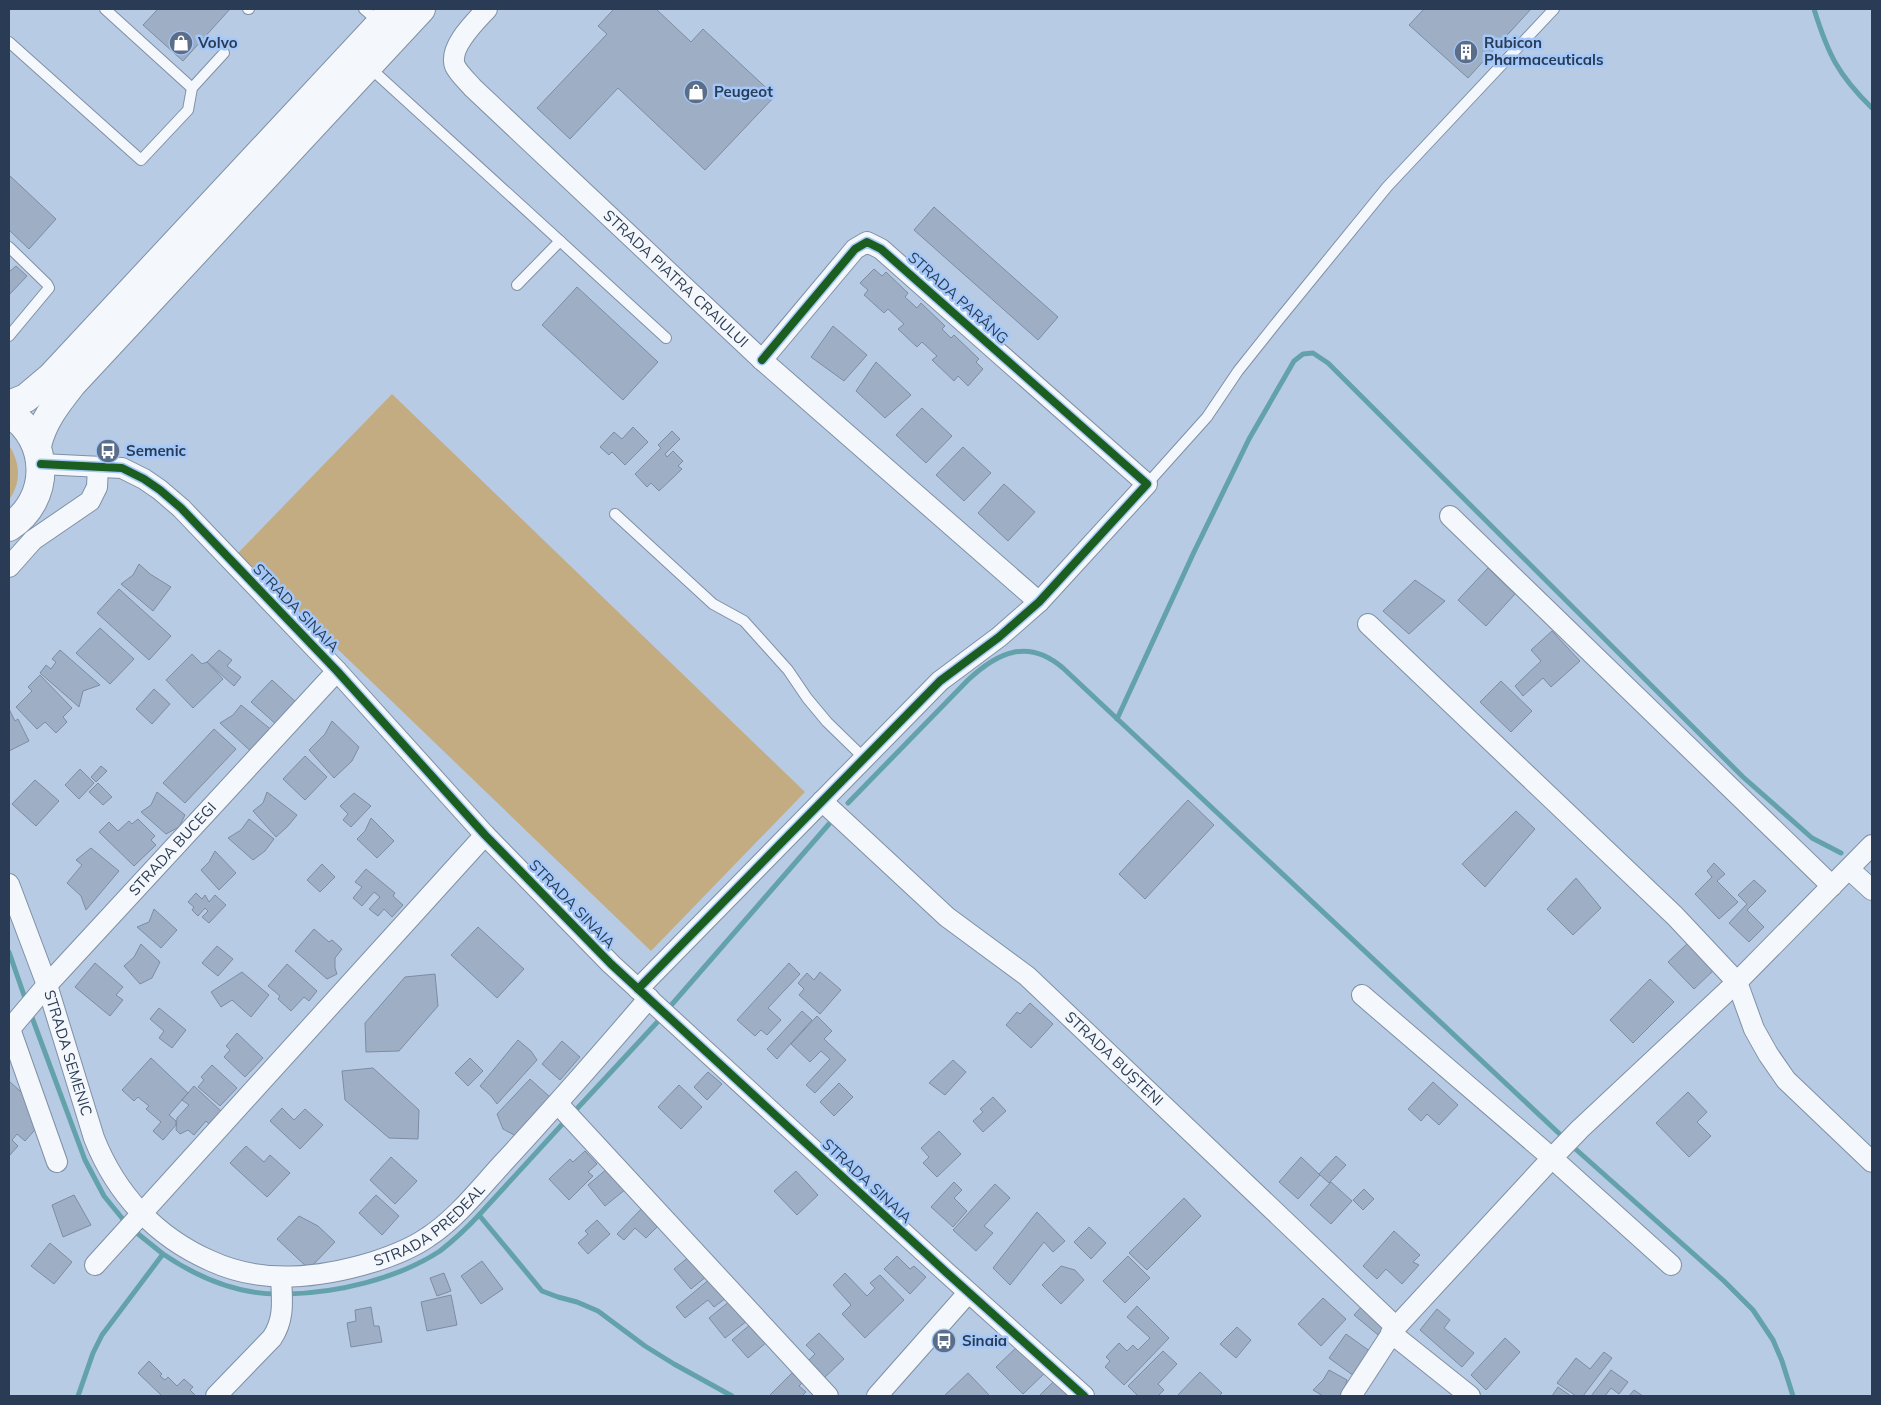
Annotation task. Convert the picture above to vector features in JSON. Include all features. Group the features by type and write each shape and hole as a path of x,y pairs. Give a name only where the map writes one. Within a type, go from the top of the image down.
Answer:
{"highway":[{"path":"9,527 24,515 33,502 40,481 39,455 44,424 51,410 72,384 421,9"},
{"path":"9,406 26,398 51,377 379,13"},
{"path":"9,413 24,426 39,455"}],"street":[{"name":"STRADA PIATRA CRAIULUI","path":"487,9 461,39 454,55 454,64 473,88 762,360 1039,602"},
{"name":"STRADA PARÂNG","path":"762,360 855,250 867,242 874,244 881,248 1147,484"},
{"name":"STRADA SINAIA","path":"39,455 98,467 122,468 144,479 181,508 337,671 485,835 611,964 968,1293 1084,1396"},
{"path":"9,567 33,540 90,501 97,487 98,467"},
{"name":"STRADA PREDEAL","path":"133,1223 213,1262 282,1288 319,1275 345,1270 384,1258 421,1242 450,1220 560,1106 648,998 822,801 940,680 999,637 1039,602 1147,484"},
{"path":"1450,516 1832,886"},
{"path":"1368,624 1675,916 1737,982 1754,1029 1786,1080 1872,1162"},
{"name":"STRADA BUCEGI","path":"12,1025 337,671"},
{"name":"STRADA BUȘTENI","path":"822,801 947,917 1027,976 1394,1330 1470,1396"},
{"path":"95,1265 485,835"},
{"path":"1351,1396 1394,1330 1554,1156 1580,1129 1737,982 1872,845"},
{"path":"1849,869 1872,890"},
{"name":"STRADA SEMENIC","path":"9,884 42,992 97,1146 118,1186 133,1223"},
{"path":"1362,995 1554,1156 1671,1265"},
{"path":"12,1025 57,1162"},
{"path":"560,1106 828,1396"},
{"path":"216,1396 272,1338 280,1325 282,1288"},
{"path":"877,1396 968,1293"}],"lane":[{"path":"106,9 192,88"},
{"path":"1147,484 1207,417 1249,357 1387,187 1554,9"},
{"path":"9,42 141,160 188,110 192,88 224,53"},
{"path":"368,66 666,338"},
{"path":"517,285 560,240"},
{"path":"9,247 49,288 9,336"},
{"path":"615,514 713,604 744,621 788,670 807,698 827,722 864,759"}],"shaded area":[{"path":"392,394 805,792 651,951 238,553"},
{"path":"9,445 17,465 18,479 9,500"}],"building":[{"name":"Volvo","path":"158,9 230,9 183,61 143,25"},
{"name":"Peugeot","path":"614,9 656,9 691,42 703,29 775,96 705,170 618,88 570,139 537,108 607,34 598,26"},
{"name":"Rubicon Pharmaceuticals","path":"1424,9 1531,9 1468,78 1409,25"},
{"path":"9,175 56,219 29,249 9,230"},
{"path":"934,207 1058,317 1038,340 914,230"},
{"path":"16,266 27,276 9,295 9,272"},
{"path":"874,269 882,276 886,272 908,293 905,297 917,308 921,303 945,326 942,329 951,338 954,335 979,359 976,362 983,369 968,386 958,376 954,381 932,360 937,356 922,342 917,347 898,329 904,324 888,309 884,313 864,295 868,290 860,283"},
{"path":"577,287 658,362 623,400 542,325"},
{"path":"833,326 867,355 844,381 811,357"},
{"path":"876,362 911,395 885,418 856,391"},
{"path":"922,408 952,436 926,463 896,435"},
{"path":"633,427 648,442 625,465 612,452 609,455 600,447 614,432 622,439"},
{"path":"672,431 680,439 665,454 667,457 673,451 683,461 678,466 682,469 659,491 651,483 647,487 635,474 661,448 658,445"},
{"path":"963,447 991,473 964,501 936,475"},
{"path":"1004,484 1035,512 1008,541 978,513"},
{"path":"139,564 150,574 171,587 153,611 121,584 133,575"},
{"path":"1488,568 1515,594 1486,626 1458,600"},
{"path":"1415,580 1445,601 1409,634 1383,611"},
{"path":"119,589 171,636 149,660 97,613"},
{"path":"100,628 134,659 110,684 76,653"},
{"path":"1552,631 1580,661 1551,687 1543,678 1523,696 1515,686 1541,661 1531,650"},
{"path":"60,650 100,685 83,691 79,707 40,673 46,665 51,669 56,662 52,659"},
{"path":"219,650 232,660 227,666 241,677 234,686 207,662"},
{"path":"192,654 202,664 207,662 223,679 193,708 166,680"},
{"path":"40,675 72,708 63,717 67,722 56,733 45,722 37,729 16,707 32,691 28,687"},
{"path":"272,680 298,704 278,726 251,702"},
{"path":"1501,681 1532,711 1511,732 1480,702"},
{"path":"154,689 170,704 152,724 136,709"},
{"path":"241,705 274,732 255,755 220,723 233,715"},
{"path":"9,709 15,721 18,719 29,741 9,751"},
{"path":"332,721 359,747 352,761 334,778 309,750 325,734"},
{"path":"214,729 236,749 185,803 163,783"},
{"path":"305,756 327,777 305,800 283,779"},
{"path":"101,766 107,771 96,782 91,777"},
{"path":"80,769 94,783 79,799 65,785"},
{"path":"35,780 59,801 36,826 12,804"},
{"path":"98,783 112,797 103,805 89,792"},
{"path":"157,792 185,815 179,827 166,834 141,812 151,805"},
{"path":"267,792 297,815 276,837 253,811 263,803"},
{"path":"354,793 371,806 351,827 343,820 348,814 340,806"},
{"path":"1188,800 1214,825 1145,899 1119,874"},
{"path":"1516,811 1535,829 1485,887 1462,864"},
{"path":"371,818 394,841 377,858 357,839 365,831"},
{"path":"138,819 155,836 151,840 156,845 134,866 99,832 109,822 118,831 129,821 132,824"},
{"path":"249,819 274,839 265,851 253,860 228,838 241,830"},
{"path":"91,848 119,871 86,910 81,896 67,883 82,865 76,860"},
{"path":"215,851 236,873 219,890 201,870 209,862"},
{"path":"1714,863 1725,874 1717,881 1738,902 1719,919 1695,894 1712,877 1707,871"},
{"path":"322,864 335,877 320,892 307,880"},
{"path":"366,869 395,893 393,896 403,905 392,917 384,909 378,916 369,909 380,897 374,892 362,906 353,898 362,887 355,882"},
{"path":"1576,878 1601,908 1573,935 1547,909"},
{"path":"1754,880 1766,891 1747,910 1764,927 1749,942 1729,923 1747,904 1738,895"},
{"path":"196,893 202,899 205,895 209,902 215,895 226,905 209,923 202,917 208,911 205,908 198,916 192,910 194,907 188,902"},
{"path":"154,909 177,930 161,948 137,927 149,922"},
{"path":"478,927 524,969 497,998 451,955"},
{"path":"314,929 329,942 332,940 342,949 335,958 337,974 327,979 295,951"},
{"path":"1689,942 1715,969 1694,989 1668,962"},
{"path":"141,944 160,962 152,978 140,984 124,966 134,957"},
{"path":"217,946 233,959 218,976 202,963"},
{"path":"95,963 123,987 116,995 123,1000 110,1016 75,987"},
{"path":"789,963 800,974 768,1008 781,1020 767,1035 761,1030 755,1036 737,1020"},
{"path":"287,964 317,991 309,1001 304,997 291,1011 278,999 280,996 268,986"},
{"path":"242,972 269,995 251,1017 232,1000 221,1007 211,992"},
{"path":"820,972 841,990 820,1014 799,995 804,989 798,983 807,973 814,980"},
{"path":"435,974 438,1006 399,1051 366,1052 365,1023 405,977"},
{"path":"1650,979 1674,1002 1633,1043 1610,1020"},
{"path":"1030,1003 1053,1024 1031,1048 1006,1025 1017,1012 1020,1014"},
{"path":"159,1008 186,1030 172,1048 159,1038 164,1031 150,1019"},
{"path":"802,1011 812,1020 777,1059 767,1049"},
{"path":"817,1016 832,1031 824,1039 846,1060 815,1093 806,1085 830,1059 821,1051 810,1062 791,1044"},
{"path":"237,1033 263,1058 245,1077 224,1057 230,1050 226,1046"},
{"path":"518,1040 531,1051 537,1060 497,1104 480,1086"},
{"path":"562,1041 580,1057 560,1080 542,1064"},
{"path":"151,1058 188,1093 169,1115 176,1121 176,1125 163,1140 153,1131 161,1122 146,1109 149,1106 138,1097 134,1101 122,1090"},
{"path":"470,1058 483,1071 468,1086 455,1073"},
{"path":"953,1060 966,1072 945,1095 929,1083"},
{"path":"212,1065 237,1088 220,1106 198,1087 204,1080 201,1077"},
{"path":"373,1068 419,1110 418,1139 389,1138 345,1100 342,1071"},
{"path":"708,1072 722,1084 707,1100 694,1087"},
{"path":"530,1079 551,1098 516,1136 503,1129 497,1114"},
{"path":"9,1081 32,1102 28,1111 41,1123 25,1141 17,1134 12,1140 18,1146 9,1156"},
{"path":"1433,1082 1458,1105 1439,1125 1427,1114 1421,1121 1408,1109"},
{"path":"839,1083 853,1097 834,1116 820,1102"},
{"path":"679,1085 702,1107 681,1129 658,1107"},
{"path":"194,1086 221,1111 209,1124 206,1121 194,1135 188,1130 180,1134 176,1130 177,1118 189,1105 182,1100"},
{"path":"1688,1092 1707,1112 1697,1122 1711,1136 1689,1157 1656,1123"},
{"path":"993,1097 1006,1111 983,1132 973,1121 983,1112 980,1109"},
{"path":"282,1108 294,1120 305,1109 323,1125 300,1149 270,1121"},
{"path":"939,1131 961,1154 937,1177 923,1163 929,1157 921,1148"},
{"path":"246,1146 264,1162 270,1155 290,1173 267,1197 230,1163"},
{"path":"585,1151 597,1164 588,1172 593,1176 569,1200 549,1179 570,1159 573,1162"},
{"path":"1336,1156 1346,1165 1329,1183 1319,1174"},
{"path":"391,1157 417,1181 395,1204 370,1180"},
{"path":"1301,1157 1320,1175 1298,1199 1279,1182"},
{"path":"608,1168 626,1189 605,1206 588,1185"},
{"path":"796,1171 818,1195 797,1215 774,1191"},
{"path":"954,1182 962,1190 954,1198 967,1211 953,1227 931,1207"},
{"path":"1331,1182 1352,1201 1331,1224 1310,1205"},
{"path":"995,1184 1010,1198 984,1226 993,1233 976,1251 953,1230"},
{"path":"1364,1189 1374,1199 1363,1210 1353,1200"},
{"path":"74,1195 91,1225 63,1237 52,1205"},
{"path":"376,1195 399,1216 382,1235 359,1213"},
{"path":"1184,1198 1201,1216 1147,1270 1129,1253"},
{"path":"644,1206 661,1223 646,1238 635,1228 624,1240 617,1234"},
{"path":"1037,1212 1065,1241 1053,1252 1044,1242 1010,1285 993,1268"},
{"path":"299,1216 318,1226 335,1242 309,1269 277,1239"},
{"path":"597,1220 610,1234 588,1254 578,1243 588,1234 585,1231"},
{"path":"1089,1227 1106,1243 1091,1259 1074,1242"},
{"path":"1394,1231 1420,1255 1413,1262 1419,1265 1402,1284 1386,1269 1377,1279 1363,1266"},
{"path":"50,1243 72,1262 54,1284 31,1266"},
{"path":"690,1256 707,1276 691,1289 674,1269"},
{"path":"897,1256 910,1269 914,1266 926,1277 910,1294 884,1269"},
{"path":"1128,1256 1150,1278 1125,1303 1103,1281"},
{"path":"482,1261 503,1289 481,1304 461,1276"},
{"path":"1061,1266 1075,1270 1084,1280 1061,1304 1042,1285"},
{"path":"444,1273 451,1291 437,1296 430,1278"},
{"path":"845,1273 867,1296 875,1288 870,1283 880,1275 904,1300 865,1338 842,1314 851,1305 833,1285"},
{"path":"710,1279 726,1298 714,1307 708,1300 685,1318 676,1307"},
{"path":"451,1295 457,1325 427,1331 421,1302"},
{"path":"1323,1298 1346,1319 1321,1346 1298,1324"},
{"path":"730,1301 747,1321 725,1338 709,1318"},
{"path":"1363,1305 1392,1329 1383,1339 1354,1315"},
{"path":"1137,1306 1169,1338 1124,1385 1105,1367 1110,1361 1106,1357 1119,1343 1127,1351 1133,1345 1138,1350 1150,1338 1127,1317"},
{"path":"371,1307 374,1326 379,1326 382,1342 351,1347 347,1323 356,1321 355,1310"},
{"path":"1437,1309 1450,1320 1444,1328 1474,1353 1462,1367 1420,1330"},
{"path":"751,1324 767,1342 748,1358 732,1340"},
{"path":"1237,1327 1251,1340 1236,1358 1220,1344"},
{"path":"819,1333 844,1359 823,1379 807,1362 815,1354 806,1345"},
{"path":"1346,1334 1371,1352 1354,1376 1329,1358"},
{"path":"1505,1338 1520,1352 1486,1390 1471,1375"},
{"path":"1020,1344 1047,1371 1023,1394 996,1367"},
{"path":"1163,1351 1177,1364 1158,1384 1164,1390 1158,1396 1138,1396 1128,1386"},
{"path":"1604,1352 1612,1358 1583,1396 1576,1396 1557,1383 1576,1358 1590,1369"},
{"path":"149,1361 162,1374 160,1376 165,1380 168,1377 177,1386 184,1379 193,1387 190,1390 196,1396 162,1396 138,1373"},
{"path":"1329,1370 1347,1380 1341,1396 1323,1396 1313,1390 1323,1380"},
{"path":"1611,1370 1628,1382 1619,1394 1611,1388 1605,1396 1591,1396"},
{"path":"1200,1372 1222,1393 1219,1396 1177,1396"},
{"path":"792,1373 802,1383 799,1386 806,1392 802,1396 769,1396"},
{"path":"968,1373 990,1396 944,1396"},
{"path":"1055,1380 1072,1396 1039,1396"},
{"path":"1558,1387 1571,1396 1552,1396"},
{"path":"1634,1390 1643,1396 1629,1396"}],"waterway":[{"path":"1814,9 1824,39 1842,74 1872,108"},
{"path":"1117,719 1194,552 1249,439 1294,361 1303,354 1313,353 1328,363 1743,777 1812,838 1841,853"},
{"path":"848,803 979,670 1002,656 1014,652 1038,653 1063,668 1565,1139"},
{"path":"667,1010 829,824"},
{"path":"9,952 26,1001"},
{"path":"30,1012 85,1160 104,1196 126,1223"},
{"path":"573,1113 662,1017"},
{"path":"479,1215 567,1119"},
{"path":"1571,1145 1724,1281 1753,1310 1773,1340 1793,1396"},
{"path":"287,1294 326,1291 386,1277 423,1261 440,1251 479,1215 542,1291 598,1311 645,1346 732,1396"},
{"path":"132,1229 163,1254"},
{"path":"78,1396 93,1353 102,1335 163,1254 190,1270 218,1283 248,1291 278,1294"}],"cycle path":[{"path":"638,989 940,681 999,637 1039,602 1147,484 881,249 867,242 855,249 762,360"},
{"path":"41,464 122,468 144,479 181,508 337,671 485,835 611,964 947,1273 1084,1396"}],"place":[{"name":"Volvo","path":"181,43"},
{"name":"Rubicon Pharmaceuticals","path":"1466,52"},
{"name":"Peugeot","path":"696,92"},
{"name":"Semenic","path":"108,451"},
{"name":"Sinaia","path":"944,1341"}]}
